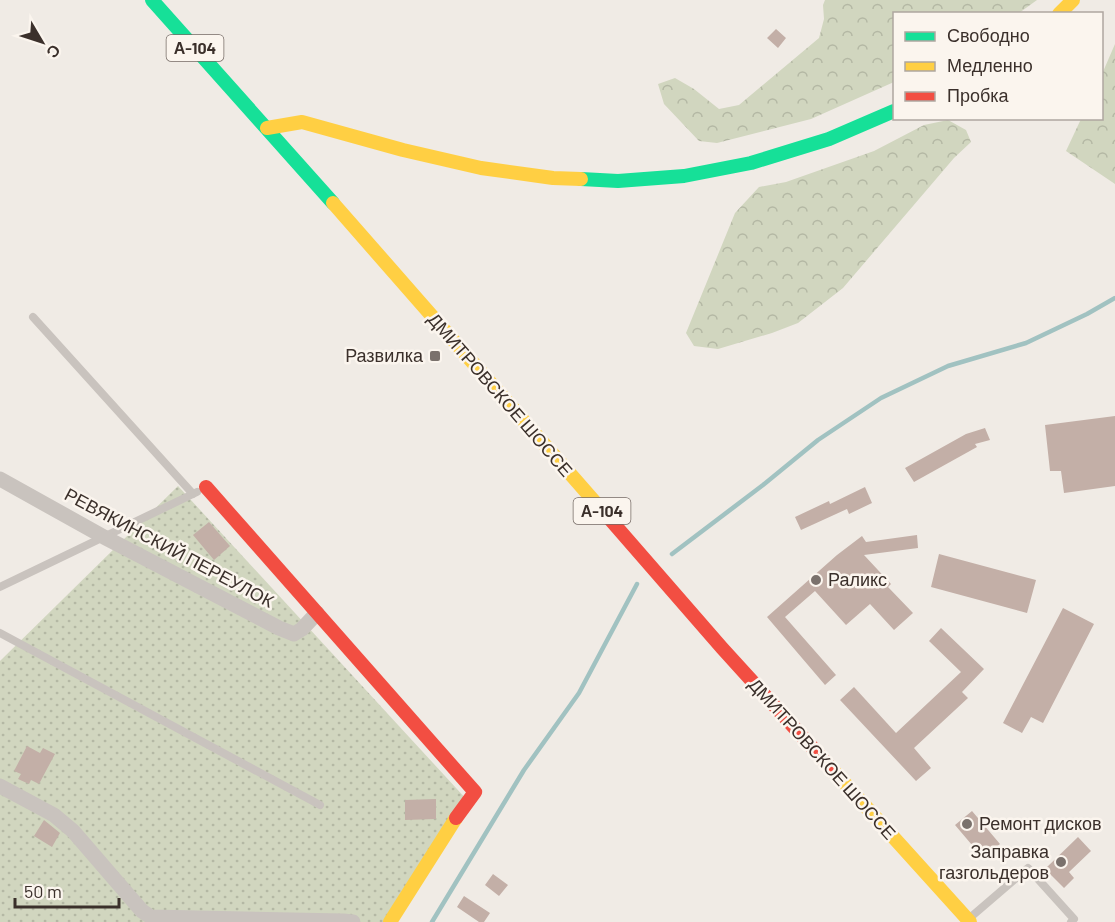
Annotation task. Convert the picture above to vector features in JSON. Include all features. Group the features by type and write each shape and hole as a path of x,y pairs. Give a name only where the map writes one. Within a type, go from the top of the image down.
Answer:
{"main road":[{"name":"ДМИТРОВСКОЕ ШОССЕ","path":"152,0 267,128 714,639 969,921"},
{"path":"1061,12 1073,0"},
{"path":"267,128 302,122 403,150 481,168 553,178 618,181 684,176 751,163 829,139 893,111"},
{"path":"206,487 475,792 390,922"}],"street":[{"name":"РЕВЯКИНСКИЙ ПЕРЕУЛОК","path":"0,479 104,537 294,634 317,613"},
{"path":"0,786 54,815 73,831 142,911 152,917 159,919 353,922"}],"lane":[{"path":"33,317 193,494"},
{"path":"0,587 206,487"},
{"path":"0,633 320,805"},
{"path":"969,921 1028,868 1074,919 1071,922"}],"green space":[{"path":"825,0 1037,0 1020,12 893,12 893,82 811,119 717,143 699,141 664,104 658,84 675,78 694,89 719,109 739,105 819,38 824,19"},
{"path":"1115,44 1115,184 1066,151 1081,120 1103,120 1103,72"},
{"path":"948,120 966,130 971,142 954,158 843,288 798,323 718,349 694,346 686,333 735,213 759,187 786,182 874,151 924,125"},
{"path":"178,486 468,801 396,922 0,922 0,661"}],"building":[{"path":"776,29 786,38 778,48 767,38"},
{"path":"1115,416 1115,486 1064,493 1061,471 1050,471 1045,425"},
{"path":"985,428 990,440 975,444 977,447 914,482 905,468 966,434"},
{"path":"865,487 872,503 849,514 847,509 801,530 795,517 829,501 830,504"},
{"path":"209,522 230,546 214,560 193,535"},
{"path":"917,535 918,548 864,555 891,584 888,587 913,613 894,630 870,604 846,625 815,591 785,617 836,675 825,685 767,617 862,536 866,542"},
{"path":"939,554 1036,580 1027,613 931,587"},
{"path":"1063,608 1094,624 1043,723 1031,717 1022,733 1003,723"},
{"path":"941,628 984,669 962,692 968,698 914,748 931,768 916,781 840,700 854,687 896,733 961,672 929,641"},
{"path":"27,746 40,753 43,748 55,754 39,784 31,780 29,784 18,779 21,774 14,771"},
{"path":"436,799 436,819 405,820 405,800"},
{"path":"972,811 1000,844 983,858 955,825"},
{"path":"44,820 60,833 52,847 34,836"},
{"name":"Заправка газгольдеров","path":"1078,837 1091,851 1069,872 1074,878 1064,888 1045,869"},
{"path":"493,874 508,885 499,896 485,885"},
{"path":"464,896 490,913 484,922 479,922 457,907"}],"waterway":[{"path":"672,554 818,440 881,398 948,366 1026,343 1115,298"},
{"path":"432,922 524,770 579,693 637,584"}],"traffic: fast":[{"path":"152,0 333,203"},
{"path":"581,179 618,181 684,176 751,163 829,139 893,111"}],"traffic: slow":[{"path":"1061,12 1073,0"},
{"path":"267,128 302,122 403,150 481,168 553,178 581,179"},
{"path":"333,203 608,517"},
{"path":"830,767 970,922"},
{"path":"390,922 456,818"}],"traffic: jam":[{"path":"206,487 475,792 456,818"},
{"path":"608,517 830,767"}],"place":[{"name":"Развилка","path":"435,356"},
{"name":"Раликс","path":"816,580"},
{"name":"Ремонт дисков","path":"967,824"},
{"name":"Заправка газгольдеров","path":"1061,862"}]}
